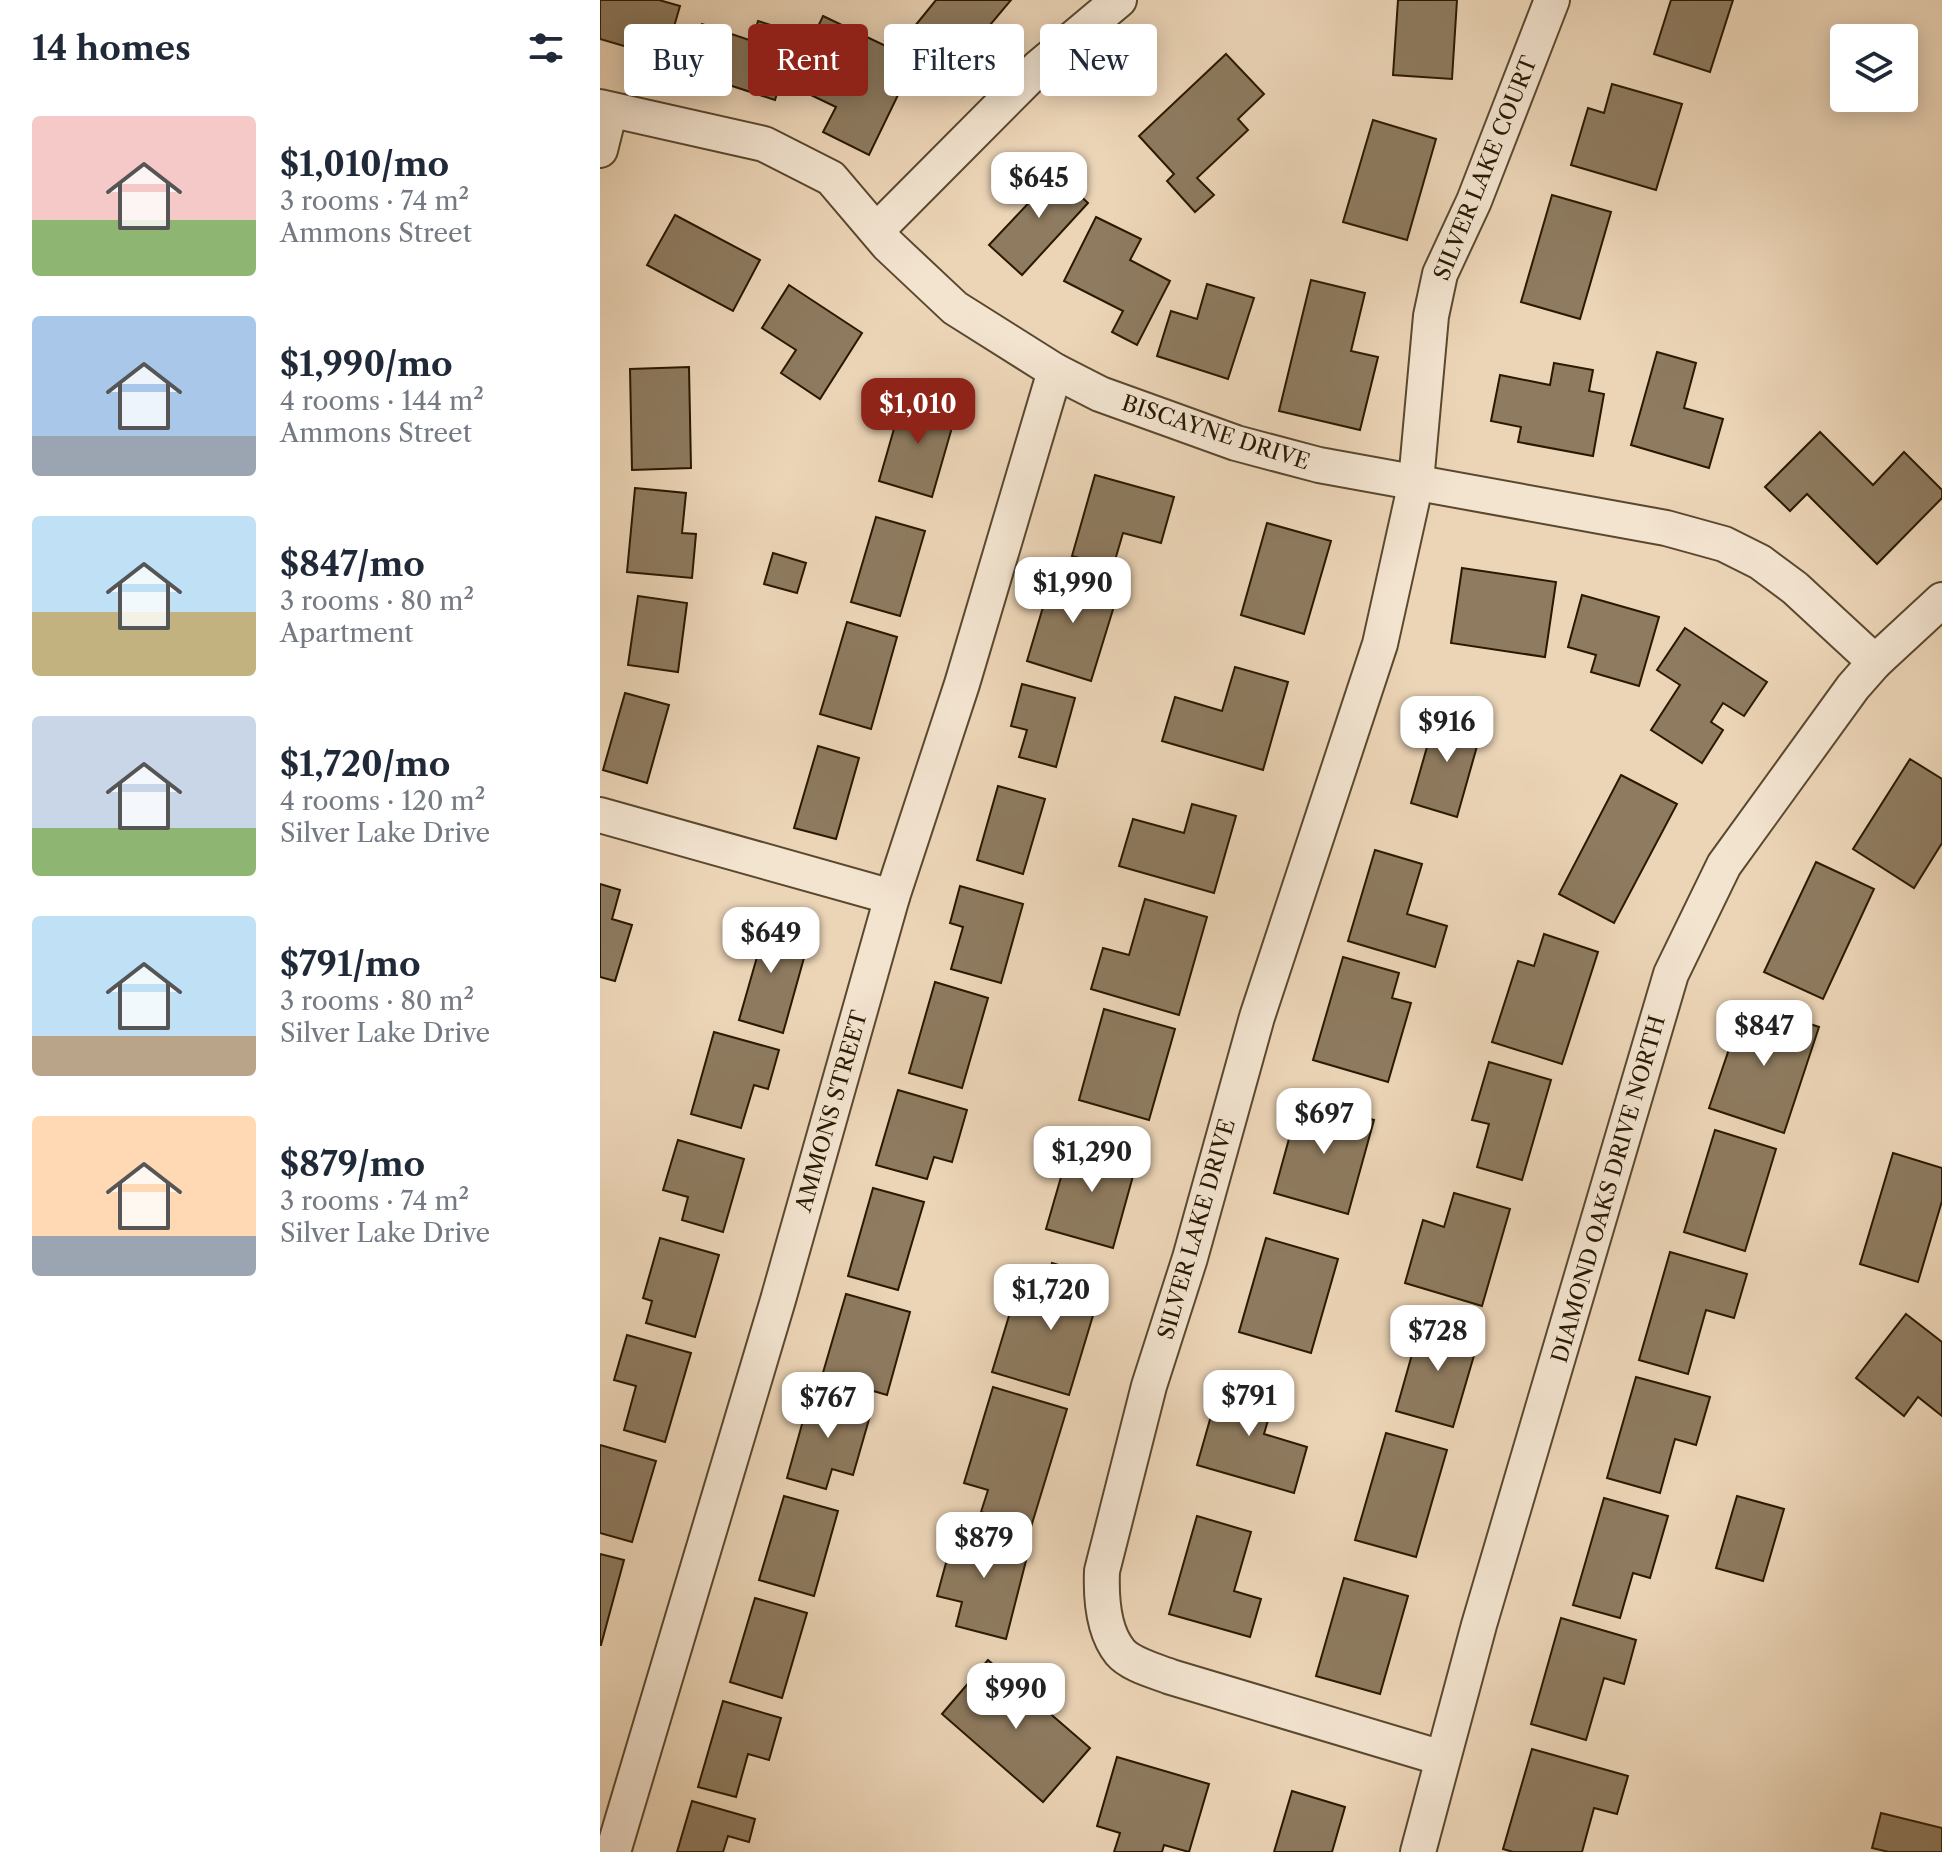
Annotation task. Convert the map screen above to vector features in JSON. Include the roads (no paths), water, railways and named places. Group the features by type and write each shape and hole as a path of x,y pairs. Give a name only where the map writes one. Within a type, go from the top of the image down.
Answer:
{"street":[{"path":"877,230 1039,67 1119,0"},
{"name":"SILVER LAKE COURT","path":"1416,482 1431,316 1440,274 1474,201 1552,0"},
{"path":"600,150 605,108"},
{"name":"BISCAYNE DRIVE","path":"605,108 764,144 831,178 888,245 955,308 1055,371 1100,394 1236,443 1319,465 1666,528 1724,544 1760,562 1795,588 1875,662"},
{"name":"AMMONS STREET","path":"613,1852 778,1300 892,897 962,684 1055,371"},
{"name":"SILVER LAKE DRIVE","path":"1416,482 1380,644 1257,1017 1190,1258 1149,1386 1102,1571 1101,1593 1109,1630 1120,1652 1134,1662 1171,1677 1442,1758"},
{"name":"DIAMOND OAKS DRIVE NORTH","path":"1418,1852 1442,1758 1671,974 1724,865 1853,687 1875,662 1942,600"},
{"path":"600,815 892,897"}]}
